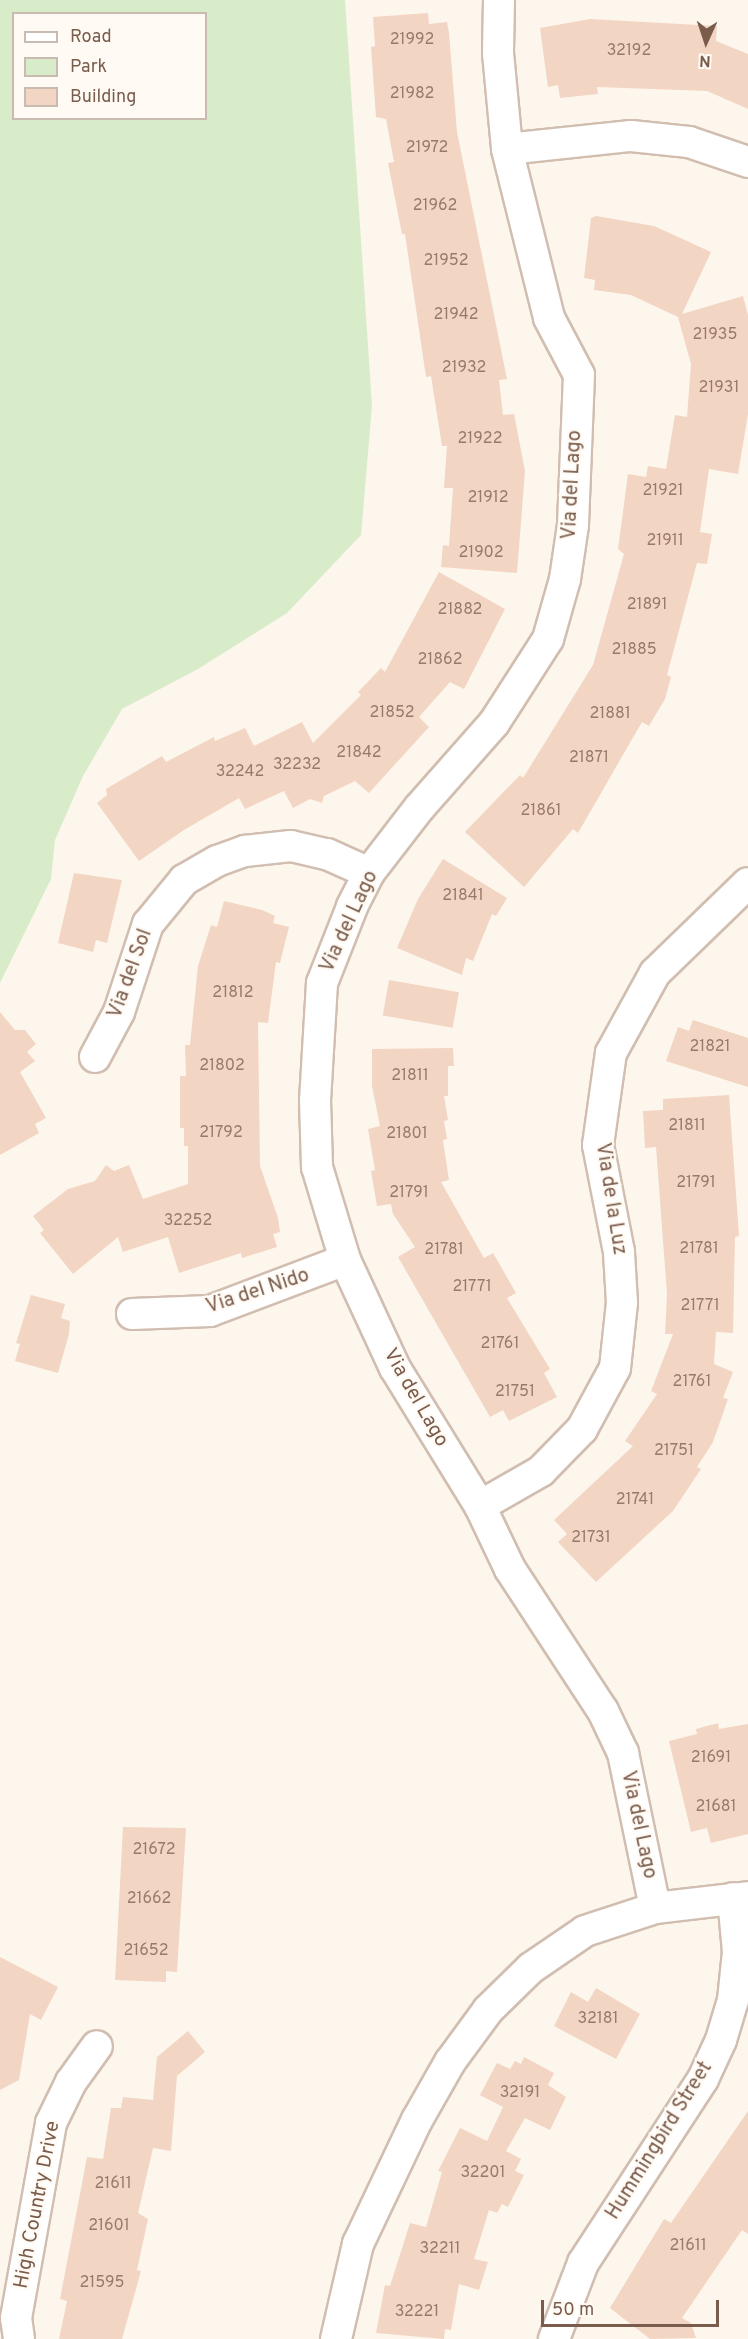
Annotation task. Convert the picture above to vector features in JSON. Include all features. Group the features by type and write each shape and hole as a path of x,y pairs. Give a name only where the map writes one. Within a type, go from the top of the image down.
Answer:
{"street":[{"name":"Via del Lago","path":"499,0 498,52 507,149 549,318 579,375 573,525 565,579 548,639 494,723 419,808 369,873 322,983 315,1100 317,1167 345,1260 395,1368 480,1506 510,1569 603,1711 623,1753 655,1908"},
{"path":"507,149 631,136 689,142 748,162"},
{"name":"Via del Sol","path":"95,1058 119,1012 148,924 184,880 218,861 245,851 291,846 327,854 369,873"},
{"name":"Via de la Luz","path":"480,1506 541,1471 582,1429 615,1368 622,1303 619,1252 598,1145 611,1053 656,974 748,883"},
{"name":"Via del Nido","path":"132,1314 210,1311 345,1260"},
{"path":"336,2339 358,2244 417,2120 450,2062 488,2010 531,1968 585,1931 655,1908 740,1898"},
{"name":"Hummingbird Street","path":"554,2339 583,2263 703,2079 722,2040 733,2000 740,1898"},
{"name":"High Country Drive","path":"19,2339 16,2318 51,2123 71,2082 97,2046"}],"green space":[{"path":"0,0 345,0 372,406 361,535 287,613 198,669 122,709 83,776 55,840 51,879 0,983"}],"building":[{"path":"428,13 429,24 447,22 457,132 507,379 499,380 503,415 514,414 525,471 517,573 441,567 443,545 449,546 453,488 444,488 447,446 442,446 431,376 426,377 405,234 402,234 388,163 394,162 386,119 376,117 371,47 375,46 373,17"},
{"path":"590,19 717,26 716,41 748,54 748,109 707,91 597,87 598,94 560,98 558,85 548,87 540,28"},
{"path":"596,216 654,226 711,252 682,314 743,296 748,315 748,414 738,474 709,469 700,532 712,534 707,564 697,563 667,675 671,677 665,699 649,726 642,722 578,833 573,829 524,887 465,832 520,775 523,778 593,665 624,554 618,549 628,474 646,477 648,466 666,469 675,415 687,417 691,364 678,317 631,295 594,290 595,280 584,278 591,218"},
{"path":"439,572 505,609 464,689 450,682 419,717 429,727 369,793 355,781 324,796 322,803 310,799 293,808 284,791 245,809 239,798 184,830 139,861 97,803 107,795 106,789 162,756 166,762 214,737 215,741 245,728 254,746 302,722 313,743 361,695 358,692 381,668 385,672"},
{"path":"443,859 507,898 496,916 492,914 473,961 466,958 462,975 397,948 418,899"},
{"path":"74,873 122,880 107,943 96,940 93,952 58,943"},
{"path":"224,901 262,910 275,916 273,923 289,927 280,963 276,962 268,1023 258,1022 260,1166 278,1218 280,1232 273,1234 277,1247 242,1258 241,1253 179,1273 168,1237 123,1252 118,1237 73,1274 40,1233 44,1230 33,1216 68,1189 95,1181 106,1165 114,1171 129,1165 143,1199 188,1184 188,1146 184,1146 184,1128 180,1128 180,1076 186,1076 185,1045 190,1045 198,966 211,925 217,927"},
{"path":"389,980 459,992 453,1028 383,1015"},
{"path":"0,1012 15,1030 25,1030 36,1044 27,1052 35,1061 20,1072 46,1118 35,1124 39,1133 0,1155"},
{"path":"693,1020 748,1038 748,1087 666,1061 678,1027 689,1031"},
{"path":"453,1048 454,1066 448,1066 448,1096 444,1096 448,1120 444,1121 447,1139 443,1140 449,1180 441,1182 484,1258 493,1253 516,1293 507,1298 550,1369 544,1373 557,1397 509,1421 503,1410 490,1417 398,1257 415,1247 393,1214 391,1204 377,1206 371,1171 375,1170 368,1129 380,1126 372,1086 372,1049"},
{"path":"729,1095 739,1236 735,1237 733,1333 716,1332 714,1364 733,1372 723,1398 728,1399 713,1442 697,1467 701,1469 673,1511 596,1582 558,1542 567,1534 554,1520 633,1446 625,1441 657,1394 651,1391 673,1334 665,1334 667,1294 656,1147 645,1148 643,1111 663,1110 663,1099"},
{"path":"31,1295 65,1304 61,1318 70,1321 69,1334 58,1373 15,1361 20,1344 16,1343"},
{"path":"718,1723 719,1729 748,1724 748,1834 711,1843 707,1828 691,1832 669,1741 697,1734 696,1729"},
{"path":"123,1827 186,1828 177,1972 166,1971 166,1982 115,1980"},
{"path":"0,1957 58,1987 41,2020 30,2014 19,2080 0,2090"},
{"path":"596,1988 640,2014 616,2059 554,2026 571,1992 588,2002"},
{"path":"188,2031 205,2052 177,2076 171,2151 153,2148 138,2213 148,2219 137,2270 141,2271 122,2339 59,2339 67,2301 60,2299 87,2157 103,2159 111,2108 121,2108 123,2097 153,2100 157,2057"},
{"path":"524,2057 554,2073 548,2085 566,2097 550,2130 525,2118 506,2151 521,2159 515,2171 524,2175 508,2207 502,2204 497,2213 489,2210 474,2259 488,2262 479,2290 459,2284 451,2330 445,2329 444,2339 376,2333 385,2285 390,2286 410,2223 426,2227 442,2172 438,2171 460,2128 487,2141 503,2107 480,2095 497,2063 510,2069 515,2061 521,2064"},
{"path":"748,2111 748,2234 742,2230 682,2318 691,2323 696,2338 650,2339 610,2308 664,2219 671,2223"}]}
